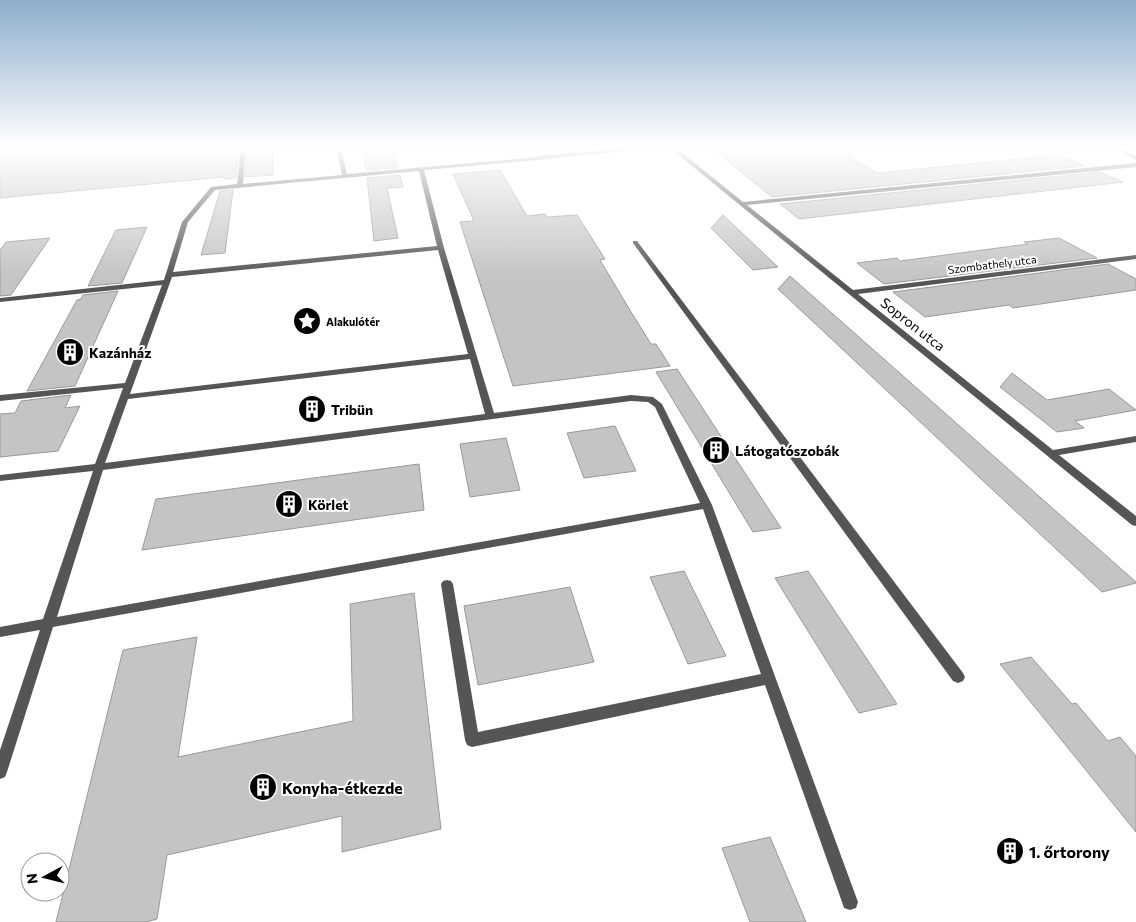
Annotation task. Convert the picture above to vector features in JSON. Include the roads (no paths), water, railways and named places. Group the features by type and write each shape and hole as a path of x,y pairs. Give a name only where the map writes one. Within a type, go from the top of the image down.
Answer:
{"street":[{"path":"0,772 100,467 168,279 185,222 211,191"},
{"path":"427,191 441,248 491,416"},
{"name":"Sopron utca","path":"727,191 1136,522"},
{"path":"743,204 874,191"},
{"path":"635,242 958,677"},
{"path":"0,300 441,248"},
{"name":"Szombathely utca","path":"851,293 1136,257"},
{"path":"126,397 473,356"},
{"path":"0,398 130,385"},
{"path":"0,478 100,467 631,398 650,399 659,406 707,505 850,902"},
{"path":"1053,453 1136,439"},
{"path":"0,632 707,505"},
{"path":"447,584 472,740 770,678"}],"place":[{"name":"Alakulótér","path":"307,321"},
{"name":"Kazánház","path":"70,352"},
{"name":"Tribün","path":"312,409"},
{"name":"Látogatószobák","path":"716,450"},
{"name":"Körlet","path":"289,504"},
{"name":"Konyha-étkezde","path":"263,787"},
{"name":"1. őrtorony","path":"1010,851"}]}
